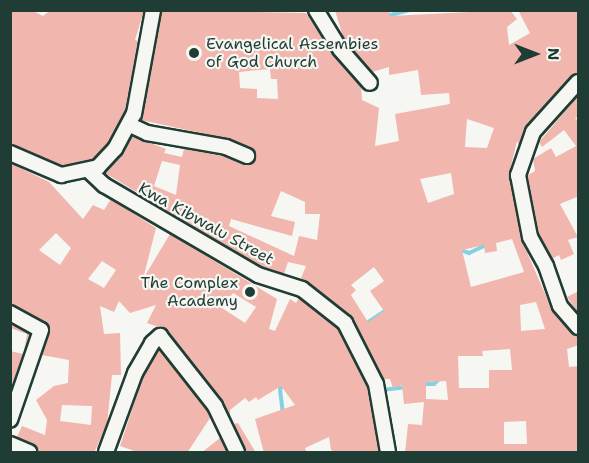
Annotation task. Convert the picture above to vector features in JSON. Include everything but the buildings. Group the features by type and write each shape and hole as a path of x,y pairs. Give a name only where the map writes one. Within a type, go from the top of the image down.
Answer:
{"street":[{"path":"10,153 61,175 89,171 115,149 129,125 141,89 153,10"},
{"path":"316,10 340,49 370,82"},
{"path":"579,82 533,132 518,175 530,237 546,266 560,306 579,327"},
{"path":"129,125 147,132 219,146 247,156"},
{"name":"Kwa Kibwalu Street","path":"89,171 104,185 258,274 302,290 345,323 376,384 388,453"},
{"path":"10,313 41,330 10,420"},
{"path":"106,453 135,373 152,343 160,336 215,406 237,453"},
{"path":"10,444 29,453"}],"waterway":[{"path":"387,16 410,10"},
{"path":"428,10 470,10"},
{"path":"458,249 469,253 486,245"},
{"path":"340,341 385,311"},
{"path":"423,384 434,384 439,379"},
{"path":"283,414 280,389 284,384"},
{"path":"382,390 407,387"}],"place":[{"name":"Evangelical Assembies of God Church","path":"194,53"},
{"name":"The Complex Academy","path":"250,292"}]}
